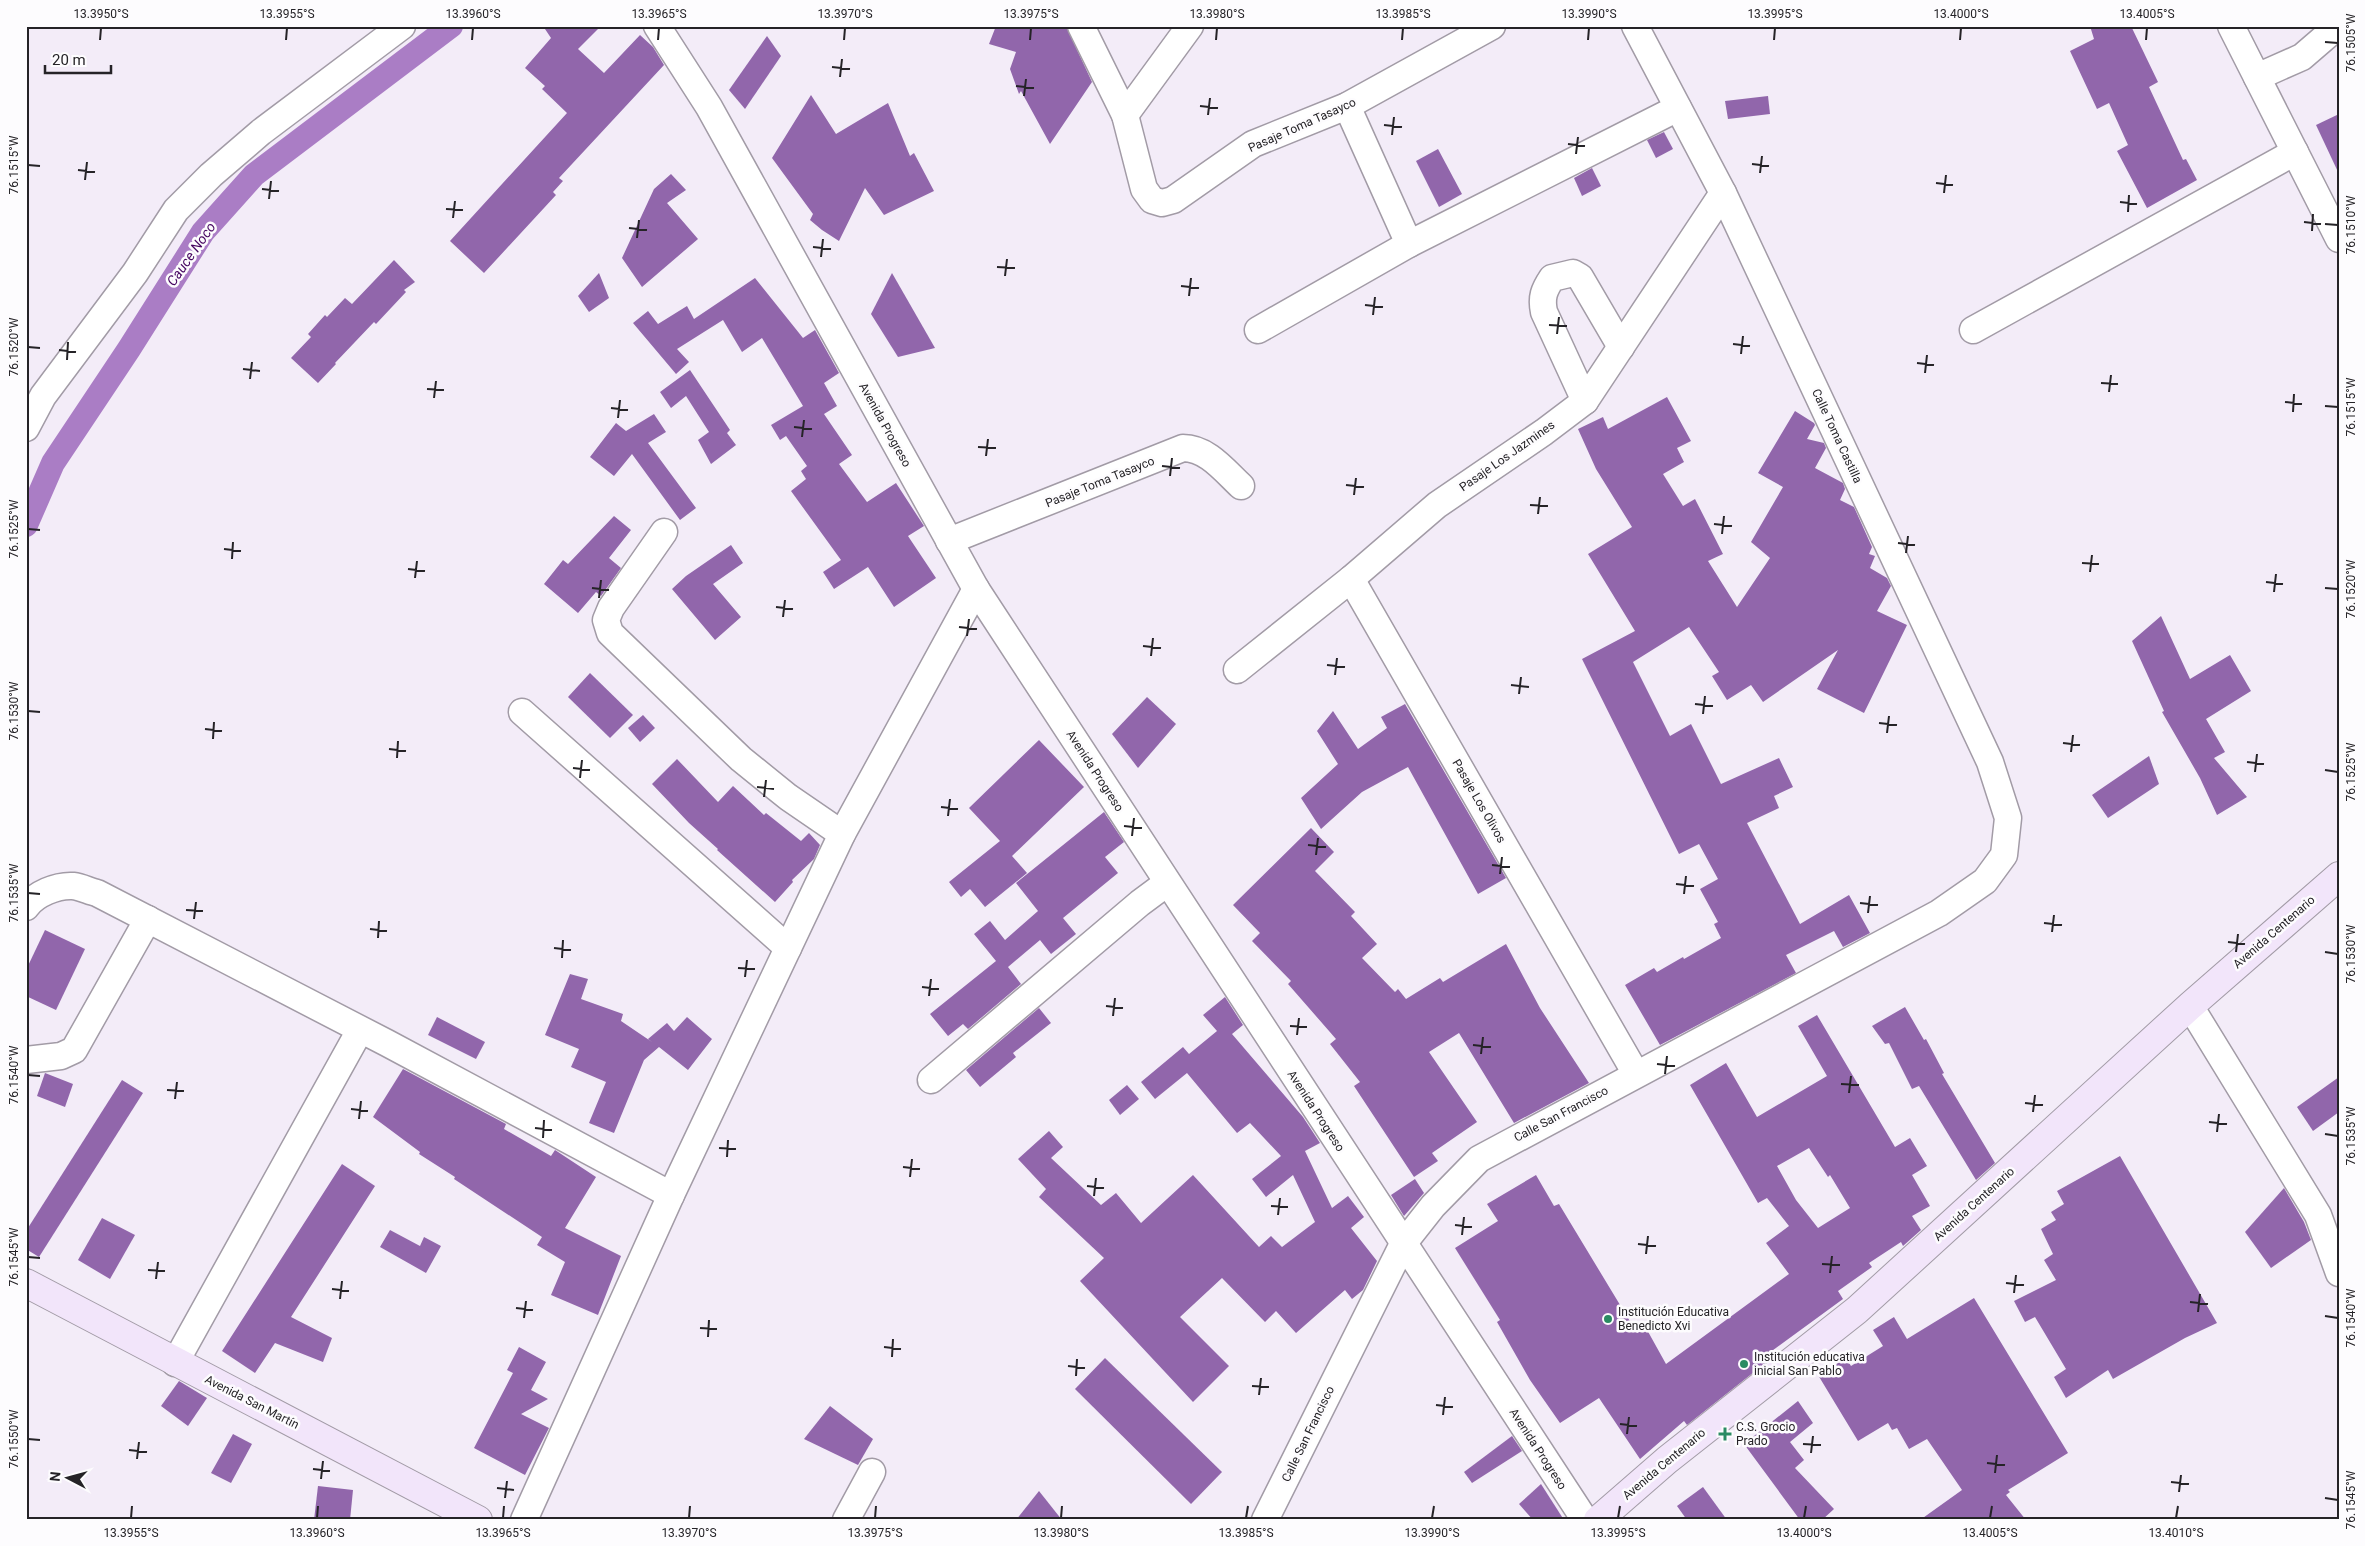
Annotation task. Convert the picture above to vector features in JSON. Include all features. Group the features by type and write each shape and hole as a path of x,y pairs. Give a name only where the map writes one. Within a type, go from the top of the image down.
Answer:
{"main road":[{"name":"Avenida Centenario","path":"1598,1520 1667,1460 1857,1310 2190,1006 2339,876"},
{"name":"Avenida San Martín","path":"26,1283 175,1363 478,1520"}],"street":[{"path":"26,428 43,396 135,273 176,210 211,175 261,132 402,26"},
{"name":"Avenida Progreso","path":"657,26 709,107 976,590 1402,1244 1585,1520"},
{"path":"1081,26 1125,115 1190,26"},
{"name":"Pasaje Toma Tasayco","path":"1125,115 1144,189 1152,200 1162,203 1173,200 1253,144 1347,106 1492,26"},
{"name":"Calle Toma Castilla","path":"1635,26 1723,193 1990,762 2008,818 2004,855"},
{"path":"2231,26 2339,239"},
{"path":"2257,77 2302,57 2338,26"},
{"path":"1347,106 1409,244"},
{"path":"1258,330 1409,244 1678,108"},
{"path":"1973,330 2295,152"},
{"name":"Pasaje Los Jazmines","path":"1237,670 1351,579 1437,505 1544,432 1585,401 1723,193"},
{"path":"1585,401 1544,312 1542,300 1552,278 1573,273 1580,277 1621,347"},
{"name":"Pasaje Toma Tasayco","path":"949,541 1183,448 1195,448 1206,455 1241,486"},
{"path":"664,532 611,608 606,620 610,632 741,759 788,797 842,834"},
{"name":"Pasaje Los Olivos","path":"1351,579 1636,1074"},
{"path":"524,1520 670,1195 842,834 976,590"},
{"path":"522,712 788,948"},
{"name":"Calle San Francisco","path":"1265,1520 1402,1244 1433,1206 1479,1159 1939,913 1985,881 2004,855"},
{"path":"931,1080 1140,903 1168,883"},
{"path":"26,907 31,899 52,889 72,886 97,893 670,1195"},
{"path":"26,1060 61,1056 74,1050 148,919"},
{"path":"2190,1006 2318,1215 2339,1273"},
{"path":"175,1363 360,1030"},
{"path":"846,1520 872,1472"}],"building":[{"path":"543,26 601,26 578,49 604,73 640,35 653,47 664,65 559,178 563,181 553,192 556,195 484,273 450,241 567,113 542,89 545,86 525,68 551,38"},
{"path":"996,26 1066,26 1092,82 1050,144 1021,91 1019,94 1010,69 1016,52 989,44"},
{"path":"2090,26 2131,26 2158,82 2149,87 2183,160 2186,159 2197,180 2147,208 2117,151 2128,145 2109,103 2097,109 2070,51 2094,39"},
{"path":"767,36 781,56 745,109 729,90"},
{"path":"811,95 836,134 888,103 910,156 914,153 934,191 884,215 865,188 839,241 822,230 810,220 813,214 772,158"},
{"path":"1768,96 1770,114 1728,119 1725,101"},
{"path":"2339,114 2339,174 2316,125"},
{"path":"1664,132 1673,149 1656,158 1647,140"},
{"path":"1438,149 1462,194 1439,207 1416,161"},
{"path":"1592,168 1601,186 1582,196 1574,178"},
{"path":"671,174 686,190 667,203 698,239 642,287 622,258 654,189"},
{"path":"394,260 415,282 404,290 406,292 376,324 374,322 318,383 291,358 311,337 308,334 325,315 327,317 345,298 352,304"},
{"path":"599,273 609,298 589,312 578,296"},
{"path":"892,273 935,348 898,357 871,314"},
{"path":"755,278 803,338 815,330 839,373 824,383 837,406 824,414 852,455 839,464 867,502 896,483 924,526 908,536 936,578 894,607 868,567 834,589 823,572 841,560 791,491 806,479 801,471 807,466 786,436 780,440 771,425 803,406 762,338 742,352 723,320 677,349 689,362 676,374 633,323 648,311 658,324 687,306 694,319"},
{"path":"690,370 730,430 727,433 736,445 711,464 698,440 709,432 686,396 671,408 660,392"},
{"path":"1667,397 1691,441 1677,448 1684,462 1663,474 1683,506 1695,499 1723,554 1708,561 1737,607 1770,558 1751,542 1783,487 1758,473 1795,411 1814,423 1815,425 1807,439 1824,443 1826,448 1815,468 1843,483 1845,489 1840,500 1854,507 1872,547 1869,554 1875,556 1870,568 1887,578 1891,586 1877,611 1907,625 1864,713 1817,689 1838,650 1763,702 1751,685 1727,700 1712,676 1719,672 1689,627 1633,662 1670,736 1691,724 1721,784 1779,758 1793,787 1774,796 1779,808 1747,823 1800,924 1849,895 1870,933 1843,947 1834,931 1786,955 1796,973 1660,1045 1625,985 1654,968 1657,972 1683,957 1684,959 1721,938 1714,924 1718,922 1700,889 1718,879 1699,844 1679,854 1582,659 1635,631 1588,554 1632,527 1596,469 1578,429 1603,417 1608,429"},
{"path":"654,414 666,432 648,443 696,508 680,520 632,454 614,476 590,457 616,423 626,431"},
{"path":"614,516 631,530 609,558 621,568 601,596 596,592 578,613 544,584 563,560 568,564"},
{"path":"731,545 743,563 713,584 741,617 715,640 672,589 686,576"},
{"path":"2161,616 2190,679 2230,655 2251,691 2206,719 2225,752 2214,758 2247,797 2217,815 2200,778 2162,712 2164,711 2132,641"},
{"path":"590,673 633,715 610,738 568,697"},
{"path":"1147,697 1176,724 1138,768 1112,734"},
{"path":"1405,704 1506,878 1478,894 1408,767 1362,792 1321,829 1301,798 1338,764 1317,731 1333,711 1358,749 1387,728 1381,717"},
{"path":"643,715 655,728 640,742 628,728"},
{"path":"1039,740 1084,787 1012,856 1027,873 985,907 970,889 961,897 949,882 1000,841 969,808"},
{"path":"2149,756 2159,784 2108,818 2092,795"},
{"path":"677,759 718,802 733,786 764,815 766,813 801,841 809,833 820,845 814,859 792,880 793,882 775,902 717,850 652,784"},
{"path":"1104,812 1124,842 1105,857 1118,873 1063,918 1076,934 1051,954 1040,940 1008,967 1021,984 968,1029 963,1024 948,1036 930,1014 996,961 974,934 990,921 1005,940 1038,911 1016,883"},
{"path":"1311,828 1334,852 1315,871 1355,912 1351,916 1377,944 1362,958 1395,992 1398,989 1406,999 1440,978 1443,982 1506,944 1540,1008 1589,1083 1514,1123 1459,1033 1429,1052 1477,1122 1432,1153 1438,1161 1414,1177 1354,1086 1360,1082 1330,1044 1336,1039 1288,984 1291,981 1252,941 1260,933 1233,905"},
{"path":"45,930 85,949 56,1010 26,996 26,970"},
{"path":"570,974 588,979 581,999 623,1014 621,1021 652,1042 648,1039 667,1023 674,1031 687,1017 712,1039 688,1070 659,1047 644,1060 614,1133 589,1123 606,1082 571,1067 579,1049 545,1035"},
{"path":"1225,997 1243,1025 1232,1034 1303,1117 1320,1143 1305,1151 1332,1208 1348,1196 1364,1217 1351,1228 1377,1261 1363,1290 1352,1299 1345,1290 1296,1333 1276,1311 1265,1322 1222,1278 1180,1317 1229,1366 1193,1402 1080,1281 1104,1258 1039,1197 1046,1189 1018,1159 1049,1131 1063,1147 1051,1158 1101,1205 1116,1193 1141,1223 1193,1175 1259,1247 1271,1236 1282,1247 1315,1222 1293,1175 1266,1197 1252,1179 1281,1156 1250,1123 1237,1133 1187,1073 1155,1099 1141,1082 1183,1047 1189,1054 1217,1031 1203,1015"},
{"path":"1905,1007 1924,1040 1926,1039 1944,1073 1942,1074 1995,1163 1976,1180 1919,1086 1912,1089 1889,1043 1885,1044 1872,1026"},
{"path":"1039,1008 1051,1023 1013,1053 1016,1057 980,1087 966,1070"},
{"path":"1817,1015 1895,1147 1910,1138 1927,1166 1912,1175 1930,1206 1912,1216 1921,1230 1903,1246 1901,1242 1869,1263 1872,1267 1838,1291 1843,1299 1765,1356 1768,1361 1687,1425 1684,1421 1640,1459 1599,1398 1560,1423 1530,1380 1497,1322 1500,1320 1455,1248 1498,1221 1487,1204 1536,1175 1554,1206 1559,1204 1637,1333 1646,1328 1666,1364 1789,1274 1766,1243 1789,1226 1767,1198 1758,1203 1690,1085 1726,1063 1757,1117 1827,1076 1798,1026","holes":["1809,1148 1828,1177 1830,1175 1850,1208 1818,1228 1796,1200 1777,1166"]},
{"path":"437,1017 485,1042 476,1059 428,1035"},
{"path":"403,1069 506,1124 504,1129 551,1156 555,1150 596,1177 565,1228 621,1256 598,1315 551,1295 565,1262 537,1245 542,1237 454,1179 455,1177 419,1154 420,1152 373,1117"},
{"path":"45,1073 73,1084 65,1107 37,1096"},
{"path":"2339,1077 2339,1112 2313,1131 2297,1107"},
{"path":"122,1080 143,1093 39,1257 26,1249 26,1231"},
{"path":"1127,1085 1139,1099 1120,1115 1109,1100"},
{"path":"2120,1156 2217,1323 2185,1338 2113,1379 2108,1370 2066,1398 2054,1377 2066,1369 2035,1317 2025,1322 2014,1301 2056,1280 2044,1260 2053,1254 2041,1229 2056,1220 2051,1212 2064,1204 2057,1191"},
{"path":"342,1164 375,1186 291,1317 332,1338 323,1362 275,1343 255,1373 222,1351"},
{"path":"1415,1179 1424,1193 1404,1216 1391,1195"},
{"path":"2284,1188 2304,1222 2311,1240 2271,1268 2245,1232"},
{"path":"102,1218 135,1235 110,1279 78,1260"},
{"path":"390,1230 420,1246 424,1237 441,1246 426,1273 380,1247"},
{"path":"1974,1298 2068,1453 2008,1490 2010,1492 2006,1495 2026,1520 1920,1520 1962,1490 1927,1439 1909,1449 1897,1428 1892,1430 1888,1423 1858,1441 1818,1375 1846,1358 1851,1366 1883,1346 1873,1330 1894,1317 1907,1339"},
{"path":"519,1347 546,1362 531,1390 548,1399 521,1414 549,1428 525,1475 474,1448 513,1373 507,1370"},
{"path":"1105,1358 1222,1472 1191,1504 1075,1389"},
{"path":"179,1381 207,1398 188,1426 161,1406"},
{"path":"1798,1401 1813,1423 1790,1442 1804,1460 1795,1468 1834,1509 1822,1520 1800,1520 1744,1444"},
{"path":"830,1406 873,1439 858,1465 804,1439"},
{"path":"233,1434 252,1444 231,1483 211,1473"},
{"path":"1512,1436 1522,1451 1472,1483 1464,1472"},
{"path":"1541,1484 1564,1520 1533,1520 1519,1504"},
{"path":"318,1486 353,1490 350,1520 314,1520"},
{"path":"1703,1487 1727,1520 1687,1520 1677,1506"},
{"path":"1039,1491 1062,1520 1016,1520"}],"waterway":[{"name":"Cauce Noco","path":"26,525 53,463 129,349 203,232 254,175 451,26"}],"place":[{"name":"Institución Educativa Benedicto Xvi","path":"1608,1319"},
{"name":"Institución educativa inicial San Pablo","path":"1744,1364"},
{"name":"C.S. Grocio Prado","path":"1725,1434"}]}
